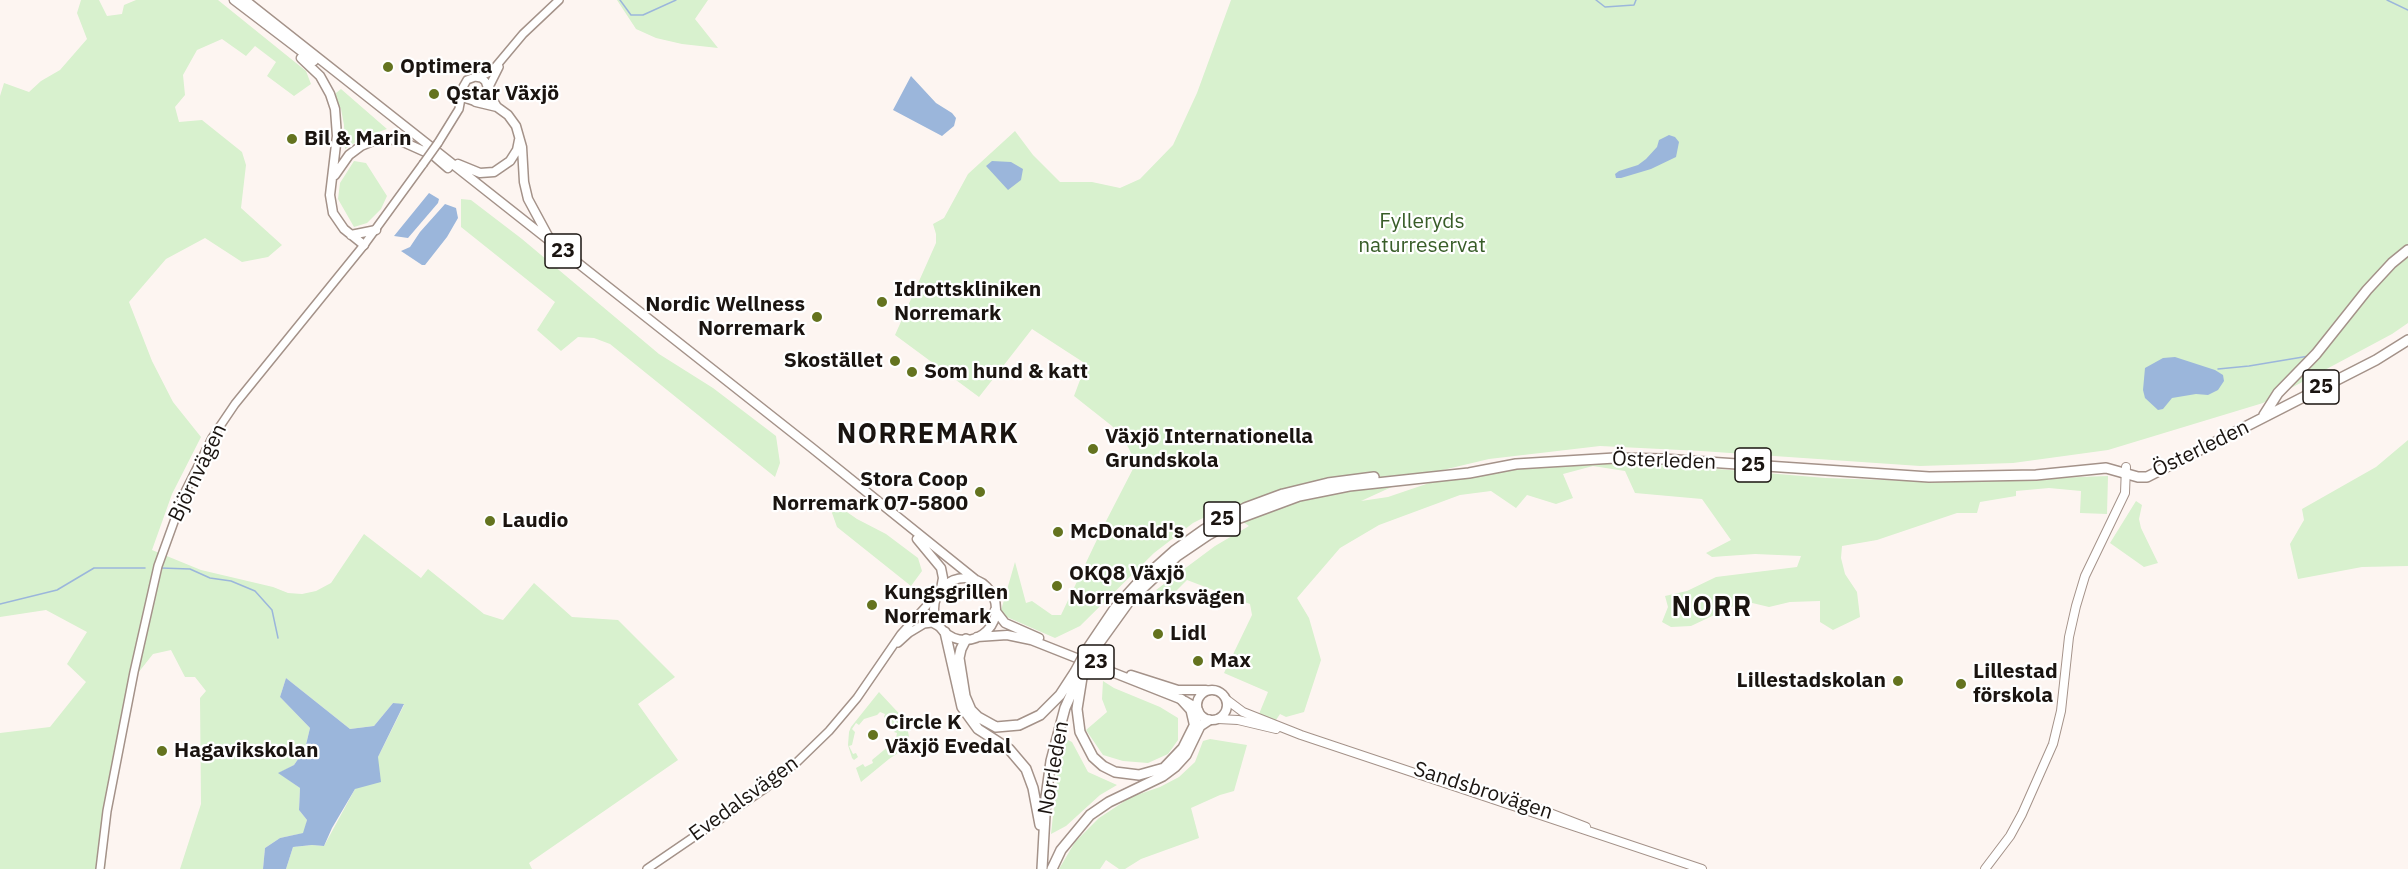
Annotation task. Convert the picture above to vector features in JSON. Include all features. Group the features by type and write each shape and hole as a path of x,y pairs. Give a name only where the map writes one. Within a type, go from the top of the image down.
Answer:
{"highway":[{"path":"2268,414 2278,393 2316,354 2373,283 2408,250"},
{"name":"Österleden","path":"1079,672 1115,608 1152,569 1191,538 1245,508 1290,492 1348,479 1469,467 1487,468 1615,458 1663,459 1897,476 2020,475 2106,468 2126,470 2138,477 2154,474 2369,362 2408,334"},
{"name":"Österleden","path":"2369,362 2408,340"},
{"name":"23","path":"943,630 962,707 978,729 1009,749 1021,762 1033,788 1040,825"},
{"path":"966,639 959,658 965,696 971,710 978,717 996,727 1019,725 1040,715 1079,672"},
{"path":"1079,672 1077,709 1080,732 1088,750 1109,770 1139,775 1164,768 1178,756 1194,726 1197,709"},
{"name":"Norrleden","path":"1040,869 1040,825 1052,740 1079,672"},
{"name":"Norrleden","path":"1040,869 1047,788 1055,741 1079,672"},
{"path":"1181,699 1191,710 1194,726"},
{"path":"1052,869 1066,843 1090,815 1109,802 1162,776 1175,767 1186,754 1200,726 1214,719"}],"main road":[{"name":"23","path":"234,0 437,151 915,536 941,568 943,578 934,603 934,614 943,630"},
{"name":"23","path":"244,0 985,585 992,594 995,610 1002,620 1106,666 1178,690 1219,691 1227,700"},
{"path":"268,27 321,76 330,94 338,136 331,183 333,213 340,225 364,245"},
{"path":"488,91 497,107 511,118 519,134 528,199 551,242"},
{"path":"474,102 497,107"},
{"path":"331,183 349,155 373,141 388,139 437,151 472,171 494,172 506,166 514,156 519,134"},
{"path":"351,235 376,230"},
{"path":"1985,869 2010,836 2054,744 2061,711 2069,637 2076,606 2085,576 2122,501 2126,487 2126,470"},
{"path":"940,591 955,580 966,578 976,580"},
{"path":"977,637 992,623 995,610"},
{"path":"943,630 955,638 1007,635 1031,640 1181,699 1197,709 1202,717 1214,719 1226,711 1227,700"},
{"path":"1197,709 1198,698 1206,690"},
{"name":"Sandsbrovägen","path":"1227,700 1243,712 1301,735 1511,799 1576,822 1600,835 1702,869"},
{"name":"Sandsbrovägen","path":"1214,719 1239,720 1301,735"}],"street":[{"path":"437,151 459,109 467,80 492,71 558,0"},
{"path":"459,109 483,99 504,56"},
{"path":"479,77 486,81 488,91"},
{"path":"463,89 466,97 474,102"},
{"name":"Björnvägen","path":"100,869 109,800 134,672 158,566 184,494 212,438 235,404 376,230 423,164 437,151"},
{"name":"Evedalsvägen","path":"880,666 901,633 940,591"},
{"name":"Evedalsvägen","path":"647,869 767,787 796,764 829,731 857,698 898,643 918,626 932,623 943,630"}],"green space":[{"path":"81,0 99,0 107,16 122,14 124,5 136,0 218,0 306,71 311,84 294,96 267,76 276,62 255,46 246,56 222,39 197,50 183,75 185,95 175,107 179,122 202,120 242,152 246,165 241,208 282,245 268,257 242,262 205,238 166,259 129,302 152,361 173,402 201,437 172,494 152,550 201,570 273,587 288,593 302,594 316,591 331,583 364,534 421,578 428,569 484,614 503,620 534,583 572,617 618,620 675,677 638,704 678,760 529,863 532,869 286,869 293,847 324,846 355,789 378,757 404,705 393,703 374,726 350,729 286,678 280,697 310,728 305,749 294,765 279,773 300,788 299,810 307,820 304,833 280,838 265,848 263,869 180,869 201,804 200,698 206,691 195,677 185,677 171,650 153,654 138,673 111,812 105,869 0,869 0,733 50,727 86,682 67,664 87,632 46,610 0,617 0,96 4,83 29,92 41,81 60,70 87,39 77,13"},
{"path":"617,0 708,0 695,19 718,48 656,38 636,29"},
{"name":"Fylleryds naturreservat","path":"1231,0 2408,0 2408,323 2392,334 2263,403 2108,450 2013,463 1920,466 1600,446 1489,459 1426,474 1361,501 1388,497 1441,479 1540,465 1621,461 1826,478 1941,482 2108,476 2107,514 2080,513 2081,491 2049,488 2016,491 2016,496 1980,502 1977,513 1957,513 1877,540 1842,546 1841,558 1845,574 1857,592 1860,617 1833,630 1820,622 1820,601 1790,602 1769,607 1744,601 1691,626 1671,627 1662,622 1668,607 1665,596 1687,591 1716,577 1797,567 1801,556 1755,554 1712,557 1706,553 1731,540 1702,499 1635,493 1625,471 1593,466 1563,474 1573,498 1556,504 1527,495 1516,508 1491,491 1460,495 1379,525 1340,548 1297,598 1309,618 1321,660 1304,712 1286,717 1280,714 1276,720 1259,714 1268,692 1224,673 1252,615 1250,604 1187,580 1169,598 1156,590 1215,546 1249,526 1223,508 1193,523 1154,553 1080,626 1055,638 1000,614 1015,562 1026,603 1032,601 1052,615 1061,615 1136,463 1125,441 1112,426 1074,396 1086,364 1032,329 979,397 895,335 936,243 933,224 944,218 968,174 1015,131 1033,155 1060,182 1092,182 1120,188 1140,179 1173,145 1197,93"},
{"path":"341,89 387,129 364,137 345,149 344,125 341,109 336,100 336,93"},
{"path":"354,161 366,163 387,196 381,209 367,223 354,227 338,199 340,183"},
{"path":"461,199 471,200 522,239 659,354 713,388 776,436 780,463 775,477 610,344 594,338 578,337 561,351 537,330 555,302 461,227"},
{"path":"2408,440 2408,566 2362,567 2298,579 2290,544 2304,520 2302,509 2376,467"},
{"path":"831,501 857,519 886,534 918,558 922,571 911,586 837,527"},
{"path":"2136,501 2142,505 2139,519 2141,528 2158,563 2144,567 2110,543"},
{"path":"1103,681 1114,688 1160,707 1178,718 1178,740 1168,754 1148,763 1123,761 1103,755 1086,730 1107,712 1102,699"},
{"path":"879,692 906,721 909,737 907,747 861,782 856,768 863,764 865,767 873,763 872,760 890,745 897,733 894,732 897,729 895,724 892,725 884,717 885,714 880,712 864,719 859,725 856,723 852,729 855,732 852,745 849,746 853,754 856,753 858,757 854,760 852,758 848,745 851,727"},
{"path":"1066,739 1072,742 1088,772 1117,785 1100,795 1066,826 1051,834 1058,770"},
{"path":"1210,739 1247,745 1234,791 1191,808 1199,838 1141,859 1125,869 1119,869 1106,860 1100,869 1059,869 1075,842 1099,818 1131,797 1160,787 1179,777 1195,762 1203,741"}],"water":[{"path":"911,76 936,103 956,118 954,126 942,136 893,110"},
{"path":"1669,135 1675,137 1679,142 1676,157 1651,169 1616,178 1615,174 1619,171 1638,165 1646,159 1657,147 1659,140"},
{"path":"992,161 1011,162 1023,169 1021,180 1008,190 986,166"},
{"path":"429,193 439,199 438,203 408,238 394,236"},
{"path":"445,204 456,208 458,218 447,237 425,265 422,265 401,251 410,247"},
{"path":"2175,357 2215,370 2223,375 2224,381 2218,390 2208,395 2196,394 2172,398 2163,409 2158,410 2145,398 2143,390 2145,368 2163,358"},
{"path":"286,678 350,729 374,726 393,703 404,704 378,757 381,782 355,789 324,846 293,847 286,869 263,869 265,848 280,838 303,833 307,820 299,810 300,788 278,773 294,765 305,749 310,728 280,697"}],"waterway":[{"path":"620,0 631,15 643,15 676,0"},
{"path":"1596,0 1605,7 1634,5 1636,0"},
{"path":"2387,0 2408,10"},
{"path":"2218,369 2309,356"},
{"path":"0,604 57,590 94,568 145,568"},
{"path":"161,568 190,569 210,578 231,581 255,591 272,610 278,638"}],"place":[{"name":"Optimera","path":"388,67"},
{"name":"Qstar Växjö","path":"434,94"},
{"name":"Bil & Marin","path":"292,139"},
{"name":"Idrottskliniken Norremark","path":"882,302"},
{"name":"Nordic Wellness Norremark","path":"817,317"},
{"name":"Skostället","path":"895,361"},
{"name":"Som hund & katt","path":"912,372"},
{"name":"Växjö Internationella Grundskola","path":"1093,449"},
{"name":"Stora Coop Norremark 07-5800","path":"980,492"},
{"name":"Laudio","path":"490,521"},
{"name":"McDonald's","path":"1058,532"},
{"name":"OKQ8 Växjö Norremarksvägen","path":"1057,586"},
{"name":"Kungsgrillen Norremark","path":"872,605"},
{"name":"Lidl","path":"1158,634"},
{"name":"Max","path":"1198,661"},
{"name":"Lillestadskolan","path":"1898,681"},
{"name":"Lillestad förskola","path":"1961,684"},
{"name":"Circle K Växjö Evedal","path":"873,735"},
{"name":"Hagavikskolan","path":"162,751"}],"district":[{"name":"NORREMARK","path":"928,435"},
{"name":"NORR","path":"1712,608"}]}
